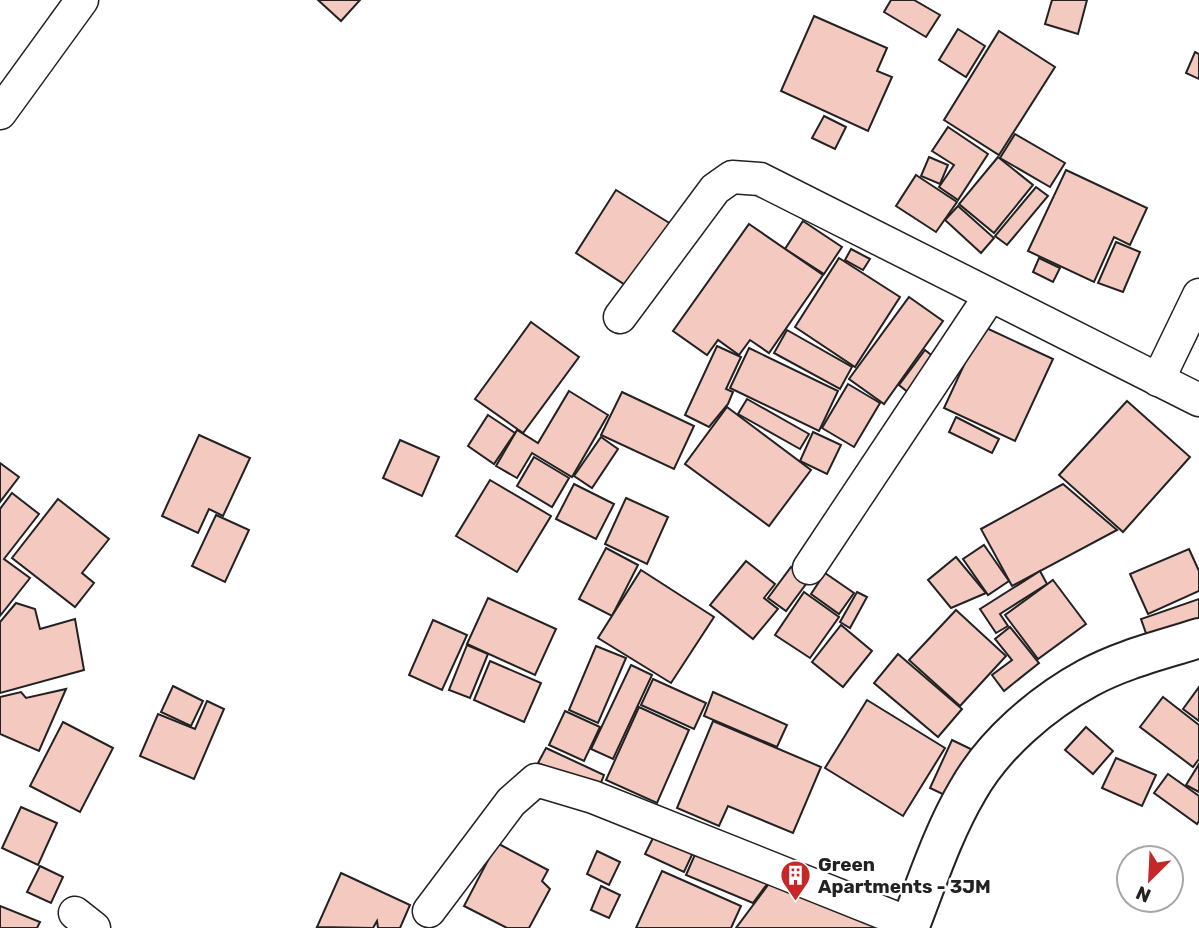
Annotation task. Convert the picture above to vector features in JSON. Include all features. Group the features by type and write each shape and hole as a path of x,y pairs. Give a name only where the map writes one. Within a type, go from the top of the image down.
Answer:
{"street":[{"path":"0,113 82,0"},
{"path":"620,317 715,189 732,177 760,179 1199,400"},
{"path":"1158,380 1199,295"},
{"path":"809,568 990,296"},
{"path":"429,911 511,802 536,780 593,797 910,926 947,833 968,789 995,752 1027,720 1088,678 1133,658 1199,638"}],"building":[{"path":"318,0 360,0 341,21"},
{"path":"891,0 914,0 940,15 926,37 884,12"},
{"path":"1052,0 1087,0 1078,34 1045,24"},
{"path":"814,16 887,48 877,71 892,77 868,131 781,91"},
{"path":"958,29 985,46 966,77 939,60"},
{"path":"999,31 1055,67 999,155 944,120"},
{"path":"1195,52 1199,54 1199,79 1186,73"},
{"path":"824,116 846,127 835,149 812,138"},
{"path":"948,127 988,154 958,200 939,187 954,165 932,151"},
{"path":"1015,134 1065,163 1050,187 1000,158"},
{"path":"929,157 948,165 940,184 921,176"},
{"path":"998,157 1033,185 994,233 959,204"},
{"path":"1066,170 1147,208 1130,245 1114,237 1094,282 1028,251"},
{"path":"916,175 957,202 936,232 896,206"},
{"path":"1036,187 1048,196 1007,245 995,236"},
{"path":"616,190 671,224 630,288 576,253"},
{"path":"958,206 994,238 981,253 945,220"},
{"path":"803,221 842,247 824,274 785,249"},
{"path":"749,224 823,275 769,353 750,340 739,355 718,340 707,355 673,331"},
{"path":"1116,242 1140,252 1123,292 1098,283"},
{"path":"851,249 870,259 863,270 845,260"},
{"path":"839,258 900,297 855,367 795,327"},
{"path":"1039,258 1060,268 1053,282 1033,272"},
{"path":"909,297 943,321 884,404 849,379"},
{"path":"531,322 579,357 523,433 475,399"},
{"path":"982,326 1053,359 1015,441 944,408"},
{"path":"787,330 852,367 840,389 774,353"},
{"path":"717,346 741,357 726,389 733,392 728,404 709,427 685,415"},
{"path":"749,348 838,391 819,431 730,388"},
{"path":"925,350 940,362 914,397 899,385"},
{"path":"848,384 880,403 854,447 822,428"},
{"path":"569,391 608,415 572,477 532,453 517,478 496,466 517,430 538,443"},
{"path":"622,392 694,426 674,469 601,435"},
{"path":"747,399 809,434 800,449 738,414"},
{"path":"1127,401 1190,457 1123,532 1059,475"},
{"path":"727,407 811,470 769,526 685,464"},
{"path":"488,415 515,433 494,464 468,446"},
{"path":"956,417 999,439 992,453 949,432"},
{"path":"813,432 841,445 827,474 800,461"},
{"path":"199,435 250,458 223,516 209,509 198,533 162,516"},
{"path":"601,437 618,449 592,488 574,476"},
{"path":"400,440 439,457 422,496 383,478"},
{"path":"534,457 569,478 552,507 517,486"},
{"path":"0,463 19,477 0,502"},
{"path":"490,480 551,516 517,572 456,536"},
{"path":"574,484 614,504 596,539 556,519"},
{"path":"1063,484 1117,530 1012,586 981,529"},
{"path":"12,493 39,514 4,559 30,578 0,616 0,509"},
{"path":"626,498 668,517 647,564 605,544"},
{"path":"58,499 109,539 82,573 94,583 75,607 12,558"},
{"path":"216,515 249,530 225,582 192,566"},
{"path":"984,545 1009,581 988,595 963,559"},
{"path":"606,548 638,565 612,616 579,599"},
{"path":"1189,549 1199,571 1199,591 1148,614 1130,574"},
{"path":"956,557 986,593 951,608 928,580"},
{"path":"746,561 775,584 764,598 778,609 753,639 710,605"},
{"path":"791,567 809,580 786,611 768,598"},
{"path":"641,570 714,617 671,683 598,638"},
{"path":"1040,571 1047,584 1000,614 1008,626 996,633 980,609"},
{"path":"825,573 854,593 839,614 811,594"},
{"path":"1053,580 1086,624 1038,659 1005,615"},
{"path":"804,592 839,617 810,658 775,635"},
{"path":"857,592 867,597 850,628 840,622"},
{"path":"488,598 556,629 535,675 467,644"},
{"path":"1199,599 1199,621 1148,639 1141,619"},
{"path":"16,603 35,609 40,629 75,619 84,670 0,693 0,622"},
{"path":"956,610 1006,656 960,706 909,660"},
{"path":"433,620 467,635 442,690 409,675"},
{"path":"841,625 872,651 843,687 812,662"},
{"path":"1010,627 1039,663 1004,691 992,675 1012,660 995,639"},
{"path":"467,645 488,654 470,698 449,690"},
{"path":"596,646 626,658 598,723 569,710"},
{"path":"898,654 962,709 938,737 874,683"},
{"path":"490,661 541,683 524,722 474,700"},
{"path":"631,665 652,675 613,759 591,749"},
{"path":"653,679 706,703 694,729 641,705"},
{"path":"173,686 203,701 191,726 161,712"},
{"path":"1199,687 1199,721 1183,709"},
{"path":"66,689 39,751 0,734 0,697 21,692 26,698"},
{"path":"713,692 787,725 777,747 704,716"},
{"path":"1163,697 1199,725 1199,759 1193,767 1140,727"},
{"path":"867,700 945,748 903,816 825,768"},
{"path":"207,701 224,709 194,779 140,756 158,714 195,729"},
{"path":"639,707 689,730 657,803 606,780"},
{"path":"565,711 600,727 584,761 549,745"},
{"path":"713,721 821,767 793,833 728,806 719,826 677,808"},
{"path":"63,722 113,748 80,812 30,786"},
{"path":"1086,727 1113,751 1093,774 1065,750"},
{"path":"952,740 977,752 955,800 930,788"},
{"path":"546,748 604,775 598,790 538,763"},
{"path":"1116,758 1156,775 1142,806 1102,788"},
{"path":"1199,764 1199,792 1186,785"},
{"path":"1168,774 1199,796 1197,824 1154,793"},
{"path":"21,807 57,823 38,865 2,848"},
{"path":"658,828 696,846 684,872 645,854"},
{"path":"497,843 548,870 542,881 550,889 529,928 507,928 464,906"},
{"path":"700,843 773,876 753,903 686,875"},
{"path":"597,851 620,862 609,885 587,874"},
{"path":"40,866 63,877 51,903 27,892"},
{"path":"662,871 741,906 731,928 636,928"},
{"path":"341,873 410,905 400,928 378,928 377,921 373,928 317,927"},
{"name":"Green Apartments - 3JM","path":"774,877 895,928 736,928"},
{"path":"601,886 620,895 609,918 591,910"},
{"path":"0,906 40,922 37,928 0,928"}],"place":[{"name":"Green Apartments - 3JM","path":"795,902"}]}
